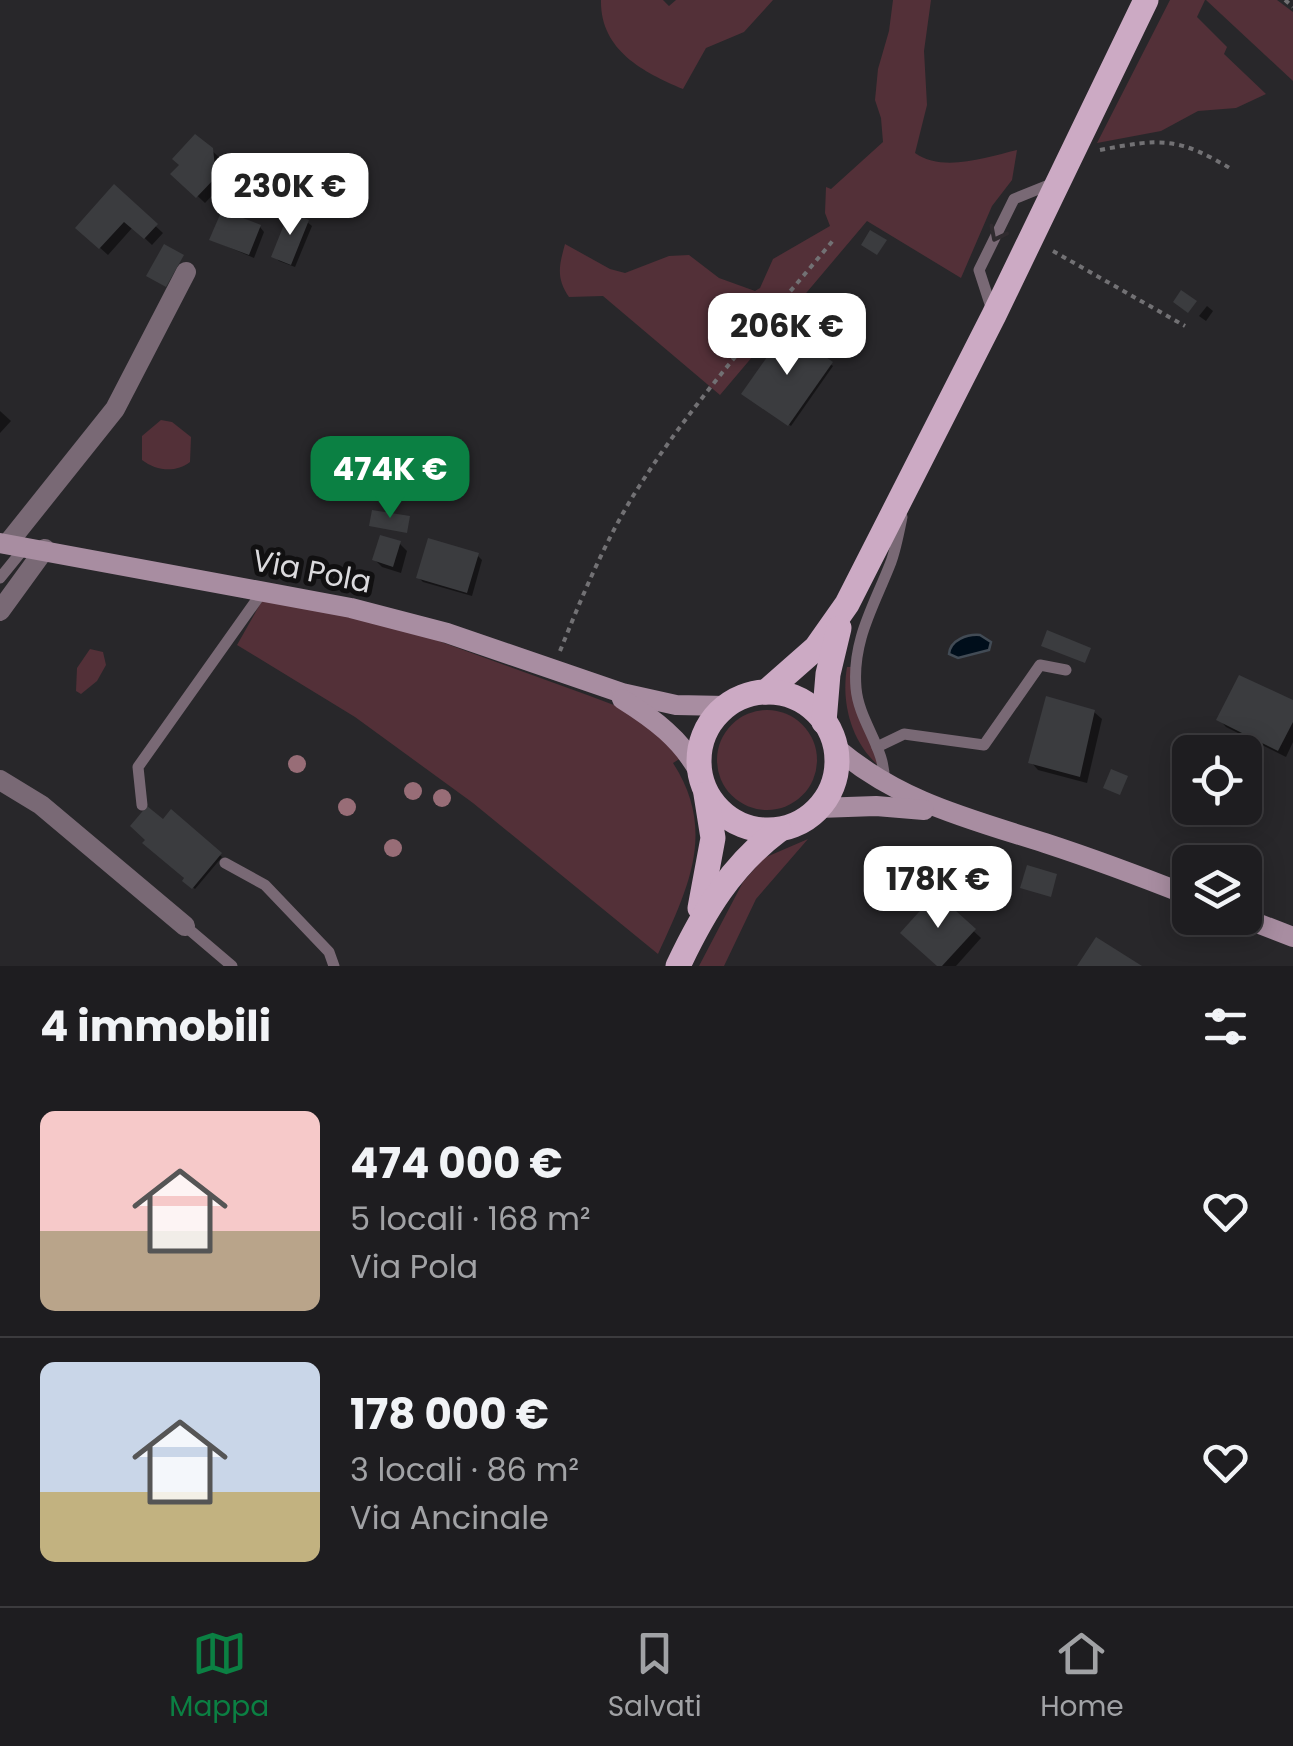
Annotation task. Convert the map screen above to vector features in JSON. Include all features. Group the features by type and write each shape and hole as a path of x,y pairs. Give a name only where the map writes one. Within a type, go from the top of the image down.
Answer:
{"main road":[{"path":"824,722 830,659 848,604 994,315 1146,0"},
{"path":"766,692 816,648 848,604"},
{"path":"690,941 712,855 712,824 702,782 699,756 707,729 726,706 766,692 808,705 824,722 836,748 836,775 819,808 796,825 779,830 743,826 716,808 702,782"},
{"path":"678,966 719,890 737,866 779,830"}],"street":[{"path":"0,611 20,545 116,409 186,272"},
{"name":"Via Pola","path":"20,545 404,621 603,688 666,704 726,706"},
{"name":"Via Pola","path":"603,688 668,731 687,752 702,782"},
{"path":"836,748 884,784 945,813 1172,889"},
{"path":"0,780 40,805 185,926"},
{"path":"819,808 889,806 945,813"},
{"path":"1262,923 1291,932"}],"lane":[{"path":"994,315 978,270 1014,199 1060,180"},
{"path":"884,784 884,766 856,694 856,655 864,622 892,560 913,474"},
{"path":"2,573 20,545"},
{"path":"142,805 138,768 263,591"},
{"path":"877,747 904,734 984,745 1040,665 1066,670"},
{"path":"226,862 265,885 329,952 334,966"},
{"path":"185,926 232,966"}],"path":[{"path":"1284,0 1293,7"},
{"path":"1078,143 1093,151 1134,142 1183,143 1233,170"},
{"path":"552,669 586,585 639,486 698,405 835,238"},
{"path":"1031,239 1186,326"}],"shaded area":[{"path":"601,0 663,0 669,6 676,0 773,0 744,32 706,48 683,89 639,67 616,46 608,33"},
{"path":"893,0 931,0 924,51 927,105 915,153 952,163 1017,150 1012,180 992,206 961,278 867,221 720,395 603,296 569,297 560,272 565,244 625,273 669,256 689,255 719,278 755,291 773,259 830,226 825,213 826,187 831,189 883,142 875,100"},
{"path":"1170,0 1205,0 1197,17 1227,47 1224,54 1266,94 1236,108 1198,111 1161,131 1097,143"},
{"path":"1206,0 1277,0 1293,12 1293,81"},
{"path":"161,420 172,422 191,437 190,462 184,466 166,469 142,460 142,436"},
{"path":"263,599 403,628 627,710 647,724 681,758 673,763 686,788 696,836 688,882 658,954 473,803 355,717 237,645"},
{"path":"90,649 103,652 106,665 97,681 81,694 76,691 77,668"},
{"path":"847,667 851,667 879,766 861,745 850,721"},
{"path":"757,710 777,710 803,724 814,741 814,779 803,796 777,810 757,810 739,802 725,788 717,770 717,750 725,732 739,718"},
{"path":"808,839 756,899 724,966 699,966 743,882 764,858"}],"water":[{"path":"980,635 991,642 989,650 958,658 949,654 960,639"}],"building":[{"path":"195,134 213,148 216,177 196,198 170,174 179,165 172,159"},
{"path":"114,184 158,224 144,239 124,222 99,249 75,228"},
{"path":"285,185 296,193 286,206 276,199"},
{"path":"222,210 261,225 249,255 209,240"},
{"path":"289,212 309,220 291,265 271,257"},
{"path":"870,230 887,240 877,255 861,245"},
{"path":"164,244 184,255 166,287 146,276"},
{"path":"1181,290 1197,301 1188,313 1173,302"},
{"path":"786,330 833,362 788,426 741,394"},
{"path":"372,510 410,516 407,533 369,526"},
{"path":"380,535 401,541 393,567 372,560"},
{"path":"428,538 479,553 467,593 416,578"},
{"path":"1047,630 1091,648 1085,663 1041,646"},
{"path":"1239,675 1293,700 1293,722 1278,751 1262,743 1262,735 1246,735 1216,720"},
{"path":"1046,696 1095,710 1080,777 1028,763"},
{"path":"1111,769 1128,776 1120,795 1103,788"},
{"path":"147,806 163,819 171,809 222,853 192,889 142,843 145,840 130,826"},
{"path":"1027,865 1057,874 1051,897 1020,888"},
{"path":"936,893 976,929 942,966 937,966 900,933"},
{"path":"1096,937 1142,966 1077,966"}]}
